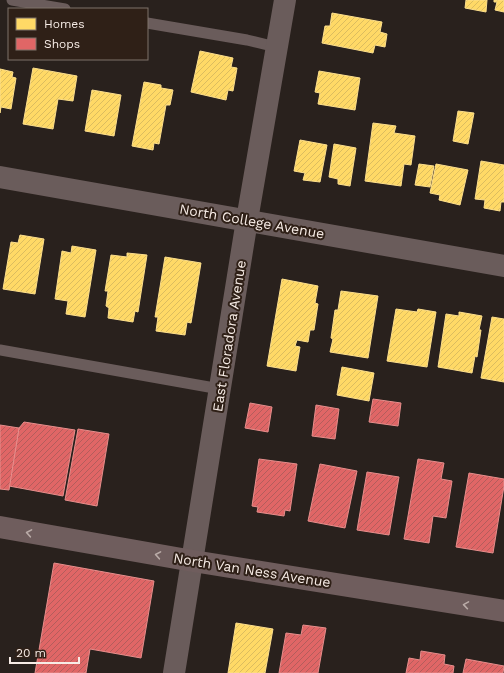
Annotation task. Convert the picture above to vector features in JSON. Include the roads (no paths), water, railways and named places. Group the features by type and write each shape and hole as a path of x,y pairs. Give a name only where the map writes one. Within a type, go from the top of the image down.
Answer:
{"main road":[{"name":"North Van Ness Avenue","path":"0,527 193,561 504,611"}],"street":[{"name":"East Floradora Avenue","path":"174,673 247,220 285,0"},
{"name":"North College Avenue","path":"0,177 504,266"}],"lane":[{"path":"12,0 60,8"},
{"path":"148,23 247,40 276,47"},
{"path":"0,350 220,389"}]}
